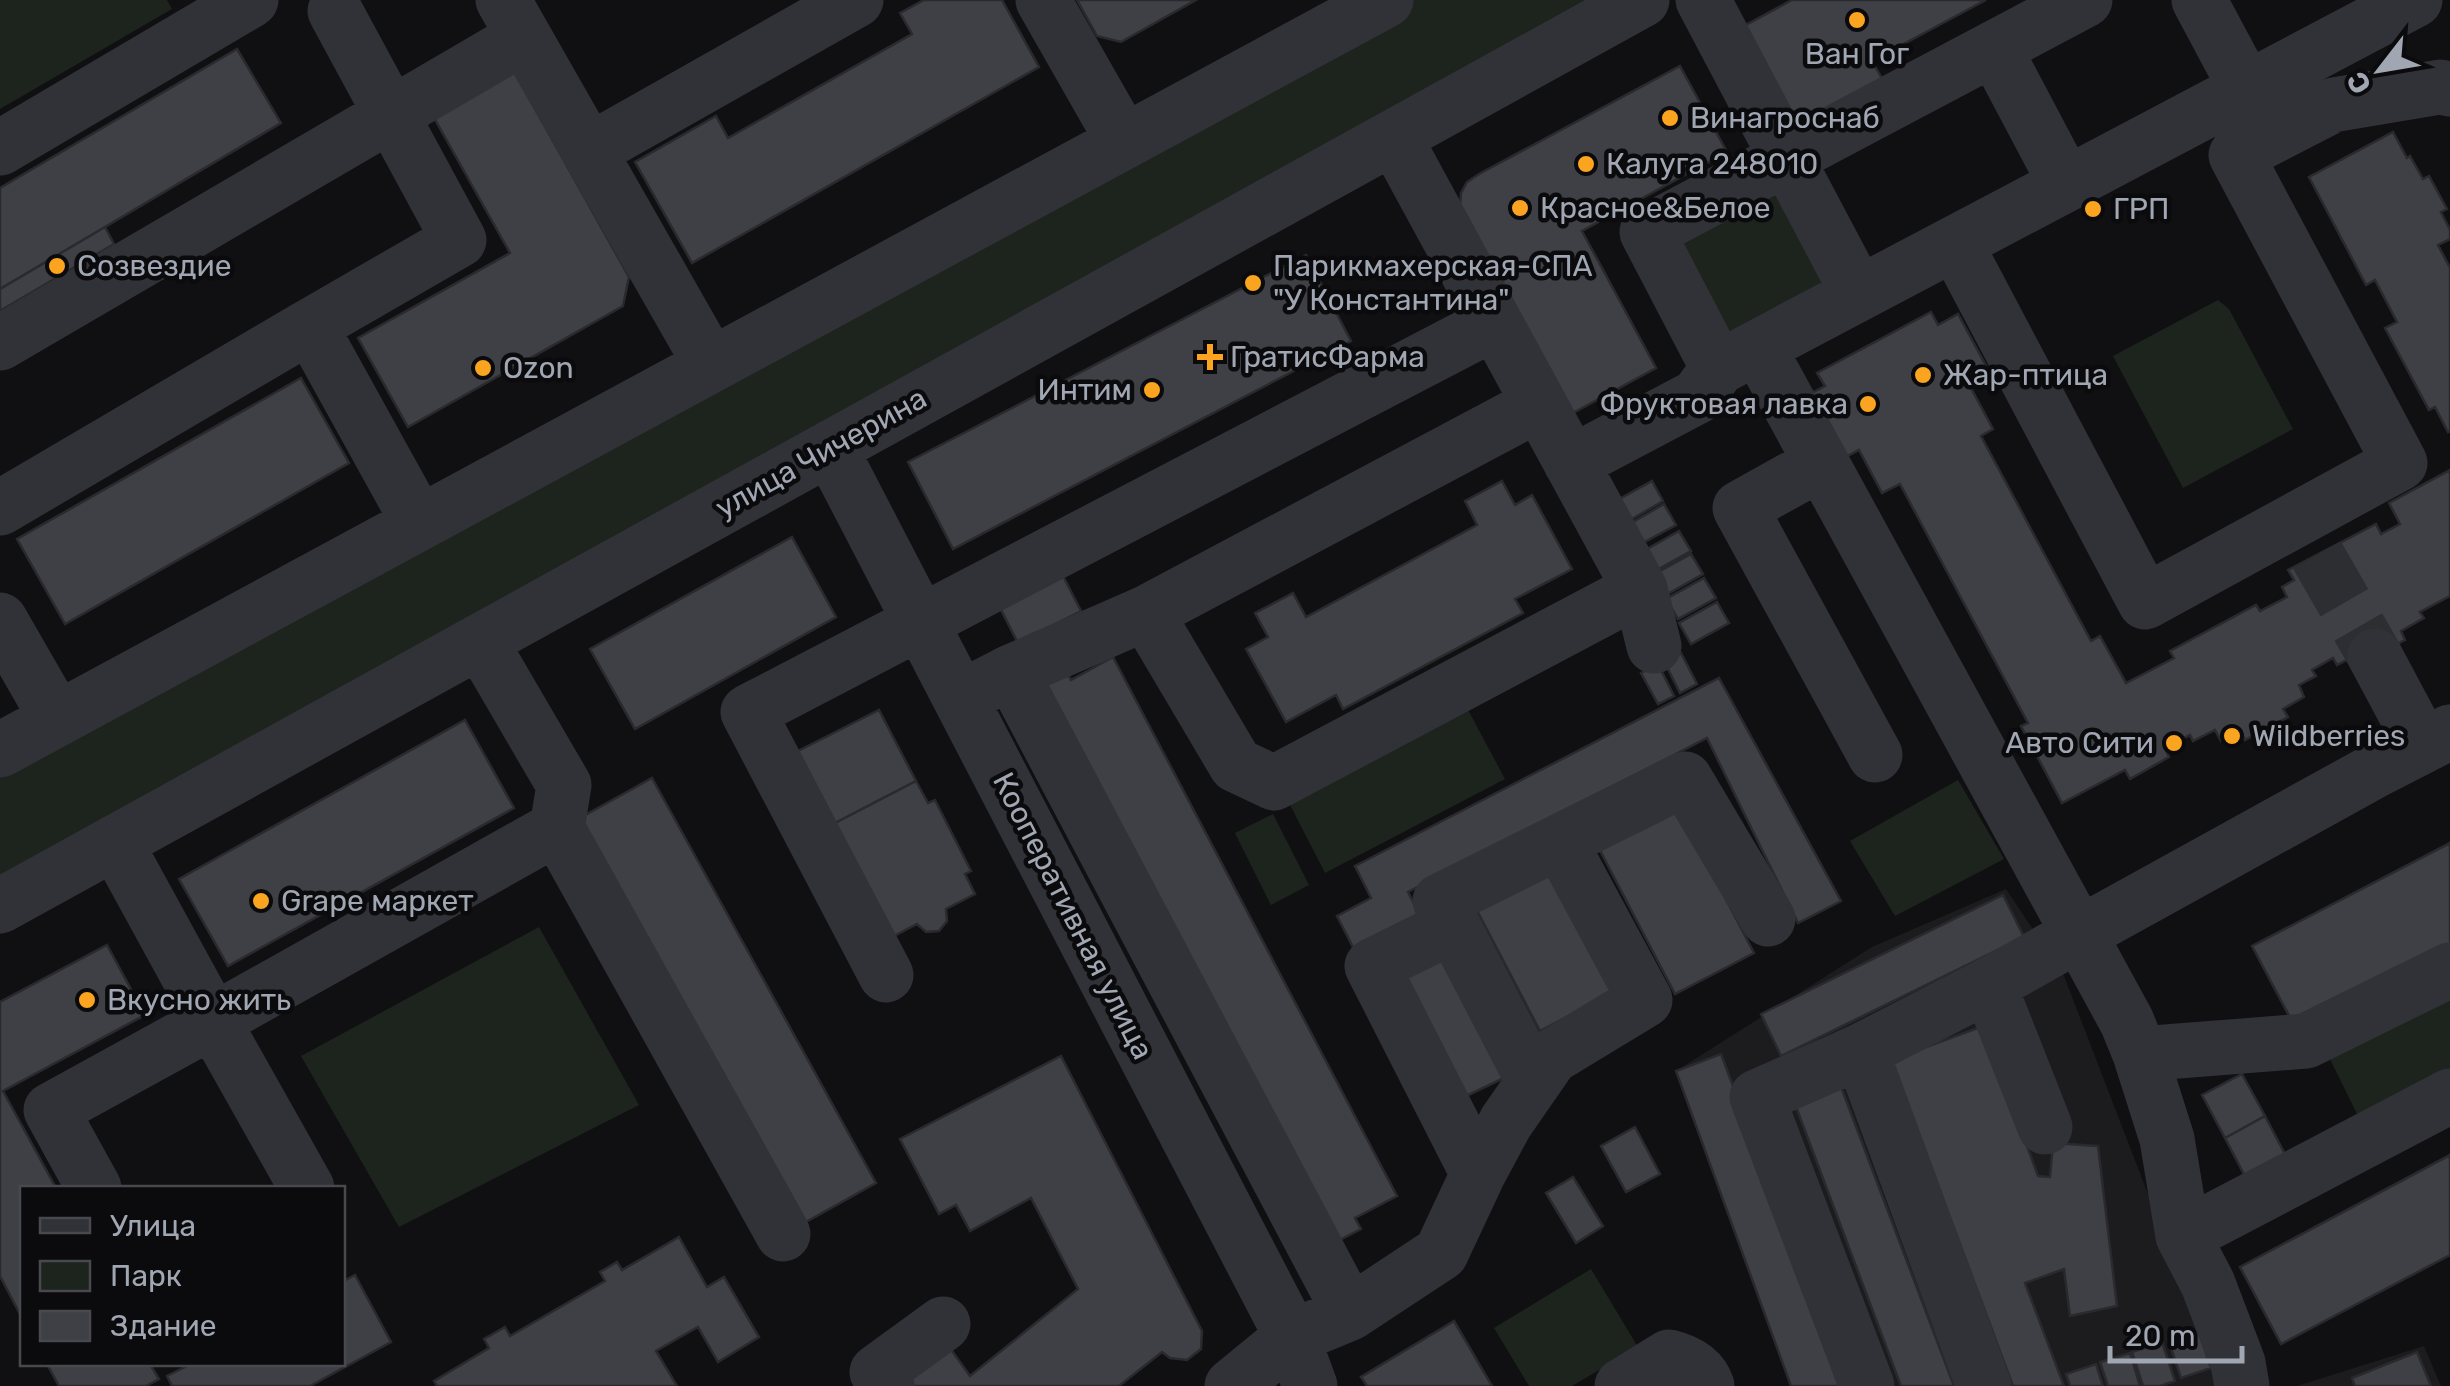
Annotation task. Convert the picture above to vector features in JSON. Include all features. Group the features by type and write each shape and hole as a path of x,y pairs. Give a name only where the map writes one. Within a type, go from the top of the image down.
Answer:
{"street":[{"path":"0,148 251,0"},
{"path":"589,151 856,0"},
{"path":"1043,0 1124,142"},
{"path":"0,750 1386,0"},
{"name":"улица Чичерина","path":"0,906 1642,0"},
{"path":"1703,0 1858,294"},
{"path":"2085,0 1646,232 1821,464 2127,1022 2167,1139 2182,1236 2208,1284 2238,1364 2242,1386"},
{"path":"2199,0 2246,88"},
{"path":"1571,463 1698,396 1738,357 2403,3"},
{"path":"0,508 460,240 336,4"},
{"path":"0,343 391,115 513,18 711,366"},
{"path":"1994,48 2066,184"},
{"path":"1955,243 2145,602 2308,536 2400,463 2236,155 2332,105 2440,87 2450,90"},
{"path":"1394,137 1640,590 1654,646"},
{"path":"886,975 748,712 1494,322"},
{"path":"310,326 420,523"},
{"path":"960,698 1146,613 1539,404"},
{"name":"Кооперативная улица","path":"830,448 1301,1361"},
{"path":"1821,464 1740,508 1875,756"},
{"path":"1146,613 1236,765 1274,783 1640,590"},
{"path":"0,620 57,719"},
{"path":"480,641 564,785 557,828 783,1234"},
{"path":"1867,1386 1757,1097 1860,1051 1989,985 2436,739 2375,656"},
{"path":"1011,672 1350,1314"},
{"path":"1534,1082 1440,901 1685,779 1768,919"},
{"path":"93,1186 51,1110 557,828"},
{"path":"116,842 306,1186"},
{"path":"1232,1386 1301,1361 1350,1314 1441,1253 1506,1122 1551,1057 1645,1000 1560,842"},
{"path":"1453,926 1372,966 1478,1174"},
{"path":"2140,1054 2306,1041 2450,970"},
{"path":"1989,985 2045,1127"},
{"path":"1860,1051 1984,1386"},
{"path":"2182,1236 2450,1096"},
{"path":"887,1386 877,1372 942,1324"},
{"path":"1622,1386 1669,1357 1688,1362 1707,1386"}],"shaded area":[{"path":"2006,889 2064,976 2222,1386 1791,1386 1676,1071 1872,947"},
{"path":"2424,1346 2441,1386 2297,1386"}],"green space":[{"path":"0,0 167,0 172,9 0,109"},
{"path":"1384,0 1654,0 0,906 0,751"},
{"path":"1776,189 1825,281 1724,334 1676,242"},
{"path":"2218,300 2229,309 2293,429 2183,488 2113,356"},
{"path":"1466,706 1505,779 1325,873 1287,799"},
{"path":"1958,780 2004,859 1895,916 1850,841"},
{"path":"1273,814 1309,885 1271,905 1235,833"},
{"path":"539,927 639,1105 399,1227 301,1056"},
{"path":"2450,986 2450,1075 2360,1120 2325,1049"},
{"path":"1591,1269 1638,1347 1572,1386 1529,1386 1494,1328"}],"building":[{"path":"924,0 1002,0 1039,67 692,263 635,162 716,116 728,138 912,34 900,13"},
{"path":"1077,0 1196,0 1121,42 1097,36"},
{"path":"1792,0 1986,0 1872,61 1884,82 1798,128 1744,26"},
{"path":"237,49 281,123 0,289 0,188"},
{"path":"1680,66 1727,152 1582,231 1656,368 1571,414 1460,206 1461,193 1467,182 1479,174"},
{"path":"514,71 629,277 623,306 408,427 358,338 510,253 433,116"},
{"path":"2393,132 2423,179 2429,176 2447,209 2441,212 2450,239 2438,245 2450,268 2448,432 2435,407 2429,410 2385,328 2397,322 2375,280 2366,285 2309,177"},
{"name":"Созвездие","path":"105,227 114,244 0,311 0,289"},
{"path":"1306,255 1351,341 953,549 908,462"},
{"path":"1931,312 1938,325 1958,314 1992,377 1971,388 1993,429 1981,436 2091,641 2100,636 2126,683 2174,658 2170,651 2256,605 2260,611 2287,597 2282,587 2294,580 2288,570 2376,524 2381,534 2400,524 2389,503 2450,470 2450,596 2420,612 2424,618 2401,631 2405,640 2362,662 2358,654 2337,665 2333,658 2312,670 2316,676 2299,685 2304,697 2283,709 2288,717 2245,740 2240,731 2221,741 2215,730 2193,741 2190,735 2165,748 2169,757 2130,779 2125,770 2062,803 2021,726 2028,723 1900,484 1882,493 1859,450 1840,460 1806,396 1825,386 1817,373"},
{"path":"301,378 349,463 65,624 17,539"},
{"path":"1502,481 1515,505 1532,495 1572,569 1515,599 1523,613 1343,709 1336,695 1286,722 1246,649 1268,637 1255,613 1293,593 1306,617 1477,525 1465,501"},
{"path":"1652,481 1663,501 1625,523 1614,502"},
{"path":"1664,504 1676,525 1637,546 1626,526"},
{"path":"1679,531 1691,551 1653,572 1642,552"},
{"path":"792,537 836,617 635,729 590,649"},
{"path":"1691,554 1703,574 1664,596 1653,575"},
{"path":"1061,572 1081,611 1018,643 998,604"},
{"path":"1704,578 1716,598 1678,619 1666,599"},
{"path":"1717,602 1729,623 1691,644 1679,623"},
{"path":"1681,653 1697,684 1680,693 1664,661"},
{"path":"1113,657 1397,1196 1355,1218 1361,1229 1324,1248 1030,687 1065,669 1071,680"},
{"path":"1658,664 1674,696 1658,704 1641,673"},
{"path":"1719,678 1841,901 1798,923 1707,738 1408,892 1421,917 1355,951 1337,916 1371,898 1355,866"},
{"path":"879,710 916,781 835,823 798,751"},
{"path":"465,720 514,808 228,966 179,879"},
{"path":"652,778 876,1183 804,1223 580,818"},
{"path":"916,781 928,803 935,800 971,871 965,874 975,894 946,909 947,921 939,931 926,932 917,924 894,936 835,823"},
{"path":"1672,796 1754,953 1675,994 1593,837"},
{"path":"2450,843 2450,944 2294,1025 2252,946"},
{"path":"1547,862 1614,992 1540,1031 1472,901"},
{"path":"2003,895 2024,937 1781,1056 1761,1014"},
{"path":"107,945 145,1015 3,1091 55,1186 20,1186 20,1314 0,1276 0,1002"},
{"path":"1441,950 1504,1078 1460,1099 1397,972"},
{"path":"1983,1026 2038,1176 2050,1177 2053,1143 2098,1146 2117,1306 2070,1316 2064,1269 2025,1283 2064,1386 2013,1386 1891,1060"},
{"path":"1721,1054 1845,1386 1791,1386 1676,1071"},
{"path":"1061,1056 1202,1331 1201,1349 1187,1360 1170,1358 1162,1352 1119,1386 900,1386 950,1348 970,1376 1078,1289 1031,1198 970,1231 956,1205 939,1214 900,1139"},
{"path":"2242,1074 2265,1116 2225,1138 2202,1095"},
{"path":"1838,1079 1954,1386 1901,1386 1792,1096"},
{"path":"2265,1116 2287,1158 2247,1180 2225,1138"},
{"path":"1635,1127 1660,1174 1626,1192 1601,1146"},
{"path":"2450,1155 2450,1255 2281,1344 2240,1267"},
{"path":"1573,1177 1603,1226 1576,1243 1546,1193"},
{"path":"679,1237 707,1287 724,1277 759,1337 718,1362 698,1327 656,1351 677,1386 437,1386 434,1381 489,1348 484,1339 505,1327 510,1336 605,1281 600,1272 617,1262 622,1270"},
{"path":"355,1275 391,1342 310,1386 172,1386 167,1376 187,1366 345,1366 345,1280"},
{"path":"1454,1321 1492,1386 1367,1386 1361,1377"},
{"path":"2198,1329 2211,1368 2181,1378 2168,1339"},
{"path":"2162,1342 2175,1381 2143,1386 2132,1352"},
{"path":"2417,1352 2431,1386 2355,1386 2352,1378"},
{"path":"2130,1353 2140,1386 2108,1386 2100,1362"},
{"path":"2096,1364 2103,1386 2070,1386 2066,1374"},
{"path":"48,1366 151,1366 159,1379 146,1386 59,1386"}],"tunnel":[{"path":"2317,555 2375,656"}],"place":[{"name":"Ван Гог","path":"1857,20"},
{"name":"Винагроснаб","path":"1670,118"},
{"name":"Калуга 248010","path":"1586,164"},
{"name":"Красное&Белое","path":"1520,208"},
{"name":"ГРП","path":"2093,209"},
{"name":"Созвездие","path":"57,266"},
{"name":"Парикмахерская-СПА \"У Константина\"","path":"1253,283"},
{"name":"ГратисФарма","path":"1210,357"},
{"name":"Ozon","path":"483,368"},
{"name":"Жар-птица","path":"1923,375"},
{"name":"Интим","path":"1152,390"},
{"name":"Фруктовая лавка","path":"1868,404"},
{"name":"Wildberries","path":"2232,736"},
{"name":"Авто Сити","path":"2174,743"},
{"name":"Grape маркет","path":"261,901"},
{"name":"Вкусно жить","path":"87,1000"}]}
